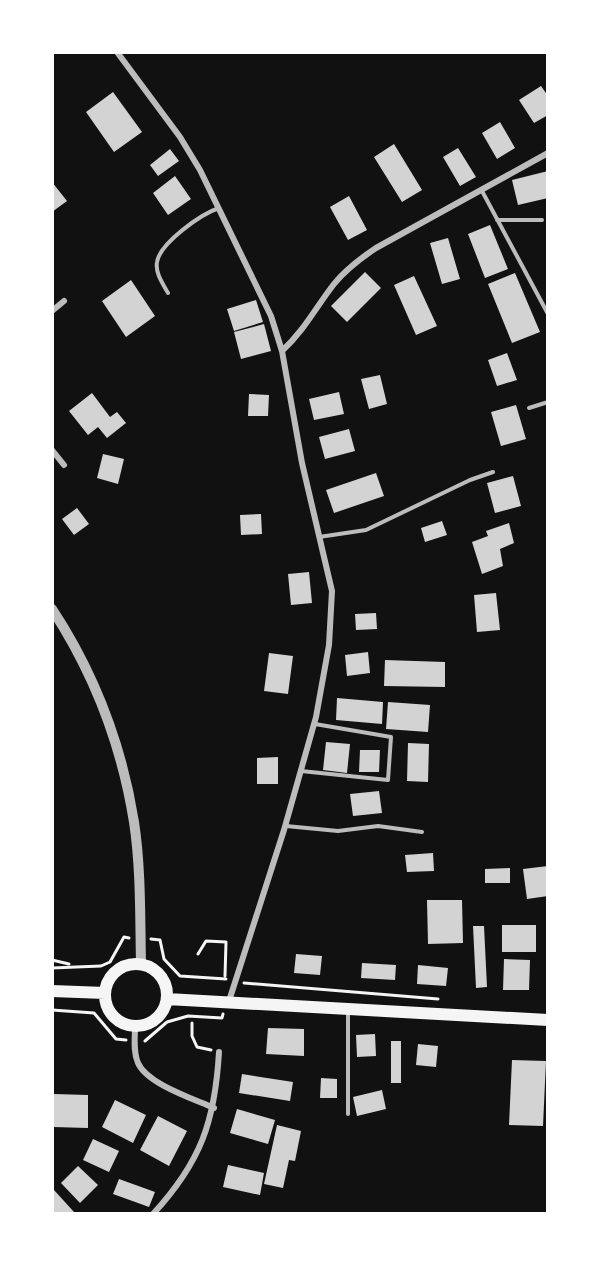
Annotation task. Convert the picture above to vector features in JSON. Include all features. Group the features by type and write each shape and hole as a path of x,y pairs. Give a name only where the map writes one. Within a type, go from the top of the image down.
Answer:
{"main road":[{"path":"141,964 158,972 173,999 160,1015 144,1025 135,1026 126,1024 110,1012 105,993 107,983 121,967 141,964"},
{"path":"52,991 105,993"},
{"path":"173,999 548,1020"}],"street":[{"path":"117,52 180,137 219,207 271,316 282,351 302,464 332,591 333,615 324,683 314,723 286,825 236,983 228,1001"},
{"path":"282,351 301,334 334,284 355,262 376,248 548,153"},
{"path":"52,311 64,301"},
{"path":"52,450 64,465"},
{"path":"52,609 92,681 108,721 122,768 134,824 141,964"},
{"path":"135,1026 138,1064 153,1080 214,1108"},
{"path":"153,1214 185,1176 198,1154 214,1108 219,1052"}],"lane":[{"path":"482,191 548,314"},
{"path":"168,293 158,274 157,261 165,248 205,213 219,207"},
{"path":"497,220 542,220"},
{"path":"529,408 548,402"},
{"path":"319,537 366,530 470,480 493,472"},
{"path":"301,771 388,780 392,737 314,723"},
{"path":"286,825 338,831 378,826 422,832"},
{"path":"348,1008 348,1114"}],"path":[{"path":"52,968 70,965 100,966 110,962 124,937 141,938 160,940 164,959 180,976 225,978 236,983 441,999"},
{"path":"198,954 206,941 226,942 225,978"},
{"path":"52,960 70,965"},
{"path":"52,1010 94,1013 116,1039 135,1041 147,1041 155,1030 167,1022 188,1016 206,1017"},
{"path":"192,1023 192,1036 197,1047"}],"building":[{"path":"541,86 548,96 548,115 534,123 519,100"},
{"path":"113,92 142,132 114,152 86,112"},
{"path":"500,122 515,148 497,159 482,133"},
{"path":"394,144 422,190 402,202 374,157"},
{"path":"458,148 476,177 460,186 443,157"},
{"path":"170,149 179,161 158,176 150,165"},
{"path":"548,171 548,198 518,205 512,180"},
{"path":"175,176 191,199 168,215 153,193"},
{"path":"52,182 67,201 52,212"},
{"path":"349,196 367,230 348,240 330,207"},
{"path":"490,225 508,269 485,278 468,234"},
{"path":"448,238 460,279 442,284 430,243"},
{"path":"365,272 381,288 347,322 331,306"},
{"path":"515,273 540,332 512,343 488,284"},
{"path":"414,276 437,326 416,335 394,285"},
{"path":"131,280 155,316 126,337 102,301"},
{"path":"256,300 263,322 234,331 227,309"},
{"path":"264,324 271,351 241,359 234,332"},
{"path":"507,353 517,380 497,386 488,360"},
{"path":"380,375 387,404 369,409 361,379"},
{"path":"339,392 344,414 314,420 309,399"},
{"path":"92,393 110,417 117,412 126,423 107,438 98,427 88,435 69,411"},
{"path":"249,394 269,395 268,416 248,416"},
{"path":"516,405 526,439 501,446 491,412"},
{"path":"349,429 355,451 325,459 319,437"},
{"path":"103,454 124,459 118,484 97,478"},
{"path":"376,473 384,496 334,513 326,490"},
{"path":"513,476 521,506 495,513 487,483"},
{"path":"77,508 89,524 74,535 62,519"},
{"path":"261,514 262,534 241,535 240,515"},
{"path":"442,521 447,535 425,542 421,528"},
{"path":"509,523 514,543 500,549 503,566 482,574 472,542 488,536 486,531"},
{"path":"309,572 312,603 291,605 288,574"},
{"path":"496,593 500,630 477,632 474,595"},
{"path":"376,613 377,629 356,630 355,614"},
{"path":"368,652 370,673 347,676 345,655"},
{"path":"269,653 293,656 288,694 264,691"},
{"path":"385,660 445,662 445,687 384,686"},
{"path":"337,698 383,702 382,724 336,720"},
{"path":"388,702 430,705 428,732 386,729"},
{"path":"326,742 350,744 347,773 323,770"},
{"path":"408,743 429,744 428,782 407,781"},
{"path":"360,750 380,750 379,772 359,772"},
{"path":"278,757 278,784 257,784 257,758"},
{"path":"379,791 382,813 353,816 350,794"},
{"path":"433,853 434,871 407,872 405,855"},
{"path":"548,866 548,896 527,899 523,869"},
{"path":"510,868 510,883 485,883 485,869"},
{"path":"427,900 462,900 463,943 428,944"},
{"path":"502,925 536,925 536,952 502,952"},
{"path":"473,926 484,926 487,987 476,988"},
{"path":"296,954 322,956 320,975 294,973"},
{"path":"504,959 530,960 529,990 503,990"},
{"path":"362,963 396,965 395,980 361,978"},
{"path":"418,965 448,968 446,986 417,984"},
{"path":"268,1028 304,1029 304,1056 266,1054"},
{"path":"375,1034 376,1056 357,1057 356,1035"},
{"path":"391,1041 401,1041 401,1083 391,1083"},
{"path":"418,1044 438,1046 436,1067 416,1065"},
{"path":"512,1060 546,1061 543,1126 509,1125"},
{"path":"242,1074 293,1082 290,1101 239,1093"},
{"path":"321,1078 337,1079 337,1098 320,1098"},
{"path":"382,1090 386,1109 357,1116 353,1097"},
{"path":"54,1094 88,1095 88,1128 53,1127"},
{"path":"115,1100 146,1115 133,1143 102,1127"},
{"path":"237,1109 275,1120 268,1144 230,1133"},
{"path":"158,1116 187,1131 169,1166 140,1150"},
{"path":"277,1125 301,1131 295,1161 289,1160 283,1188 264,1184"},
{"path":"93,1139 119,1151 109,1172 83,1160"},
{"path":"228,1165 264,1173 260,1195 223,1187"},
{"path":"78,1166 98,1185 80,1203 61,1183"},
{"path":"119,1179 155,1192 149,1207 113,1194"},
{"path":"54,1190 74,1212 72,1214 52,1214"}]}
